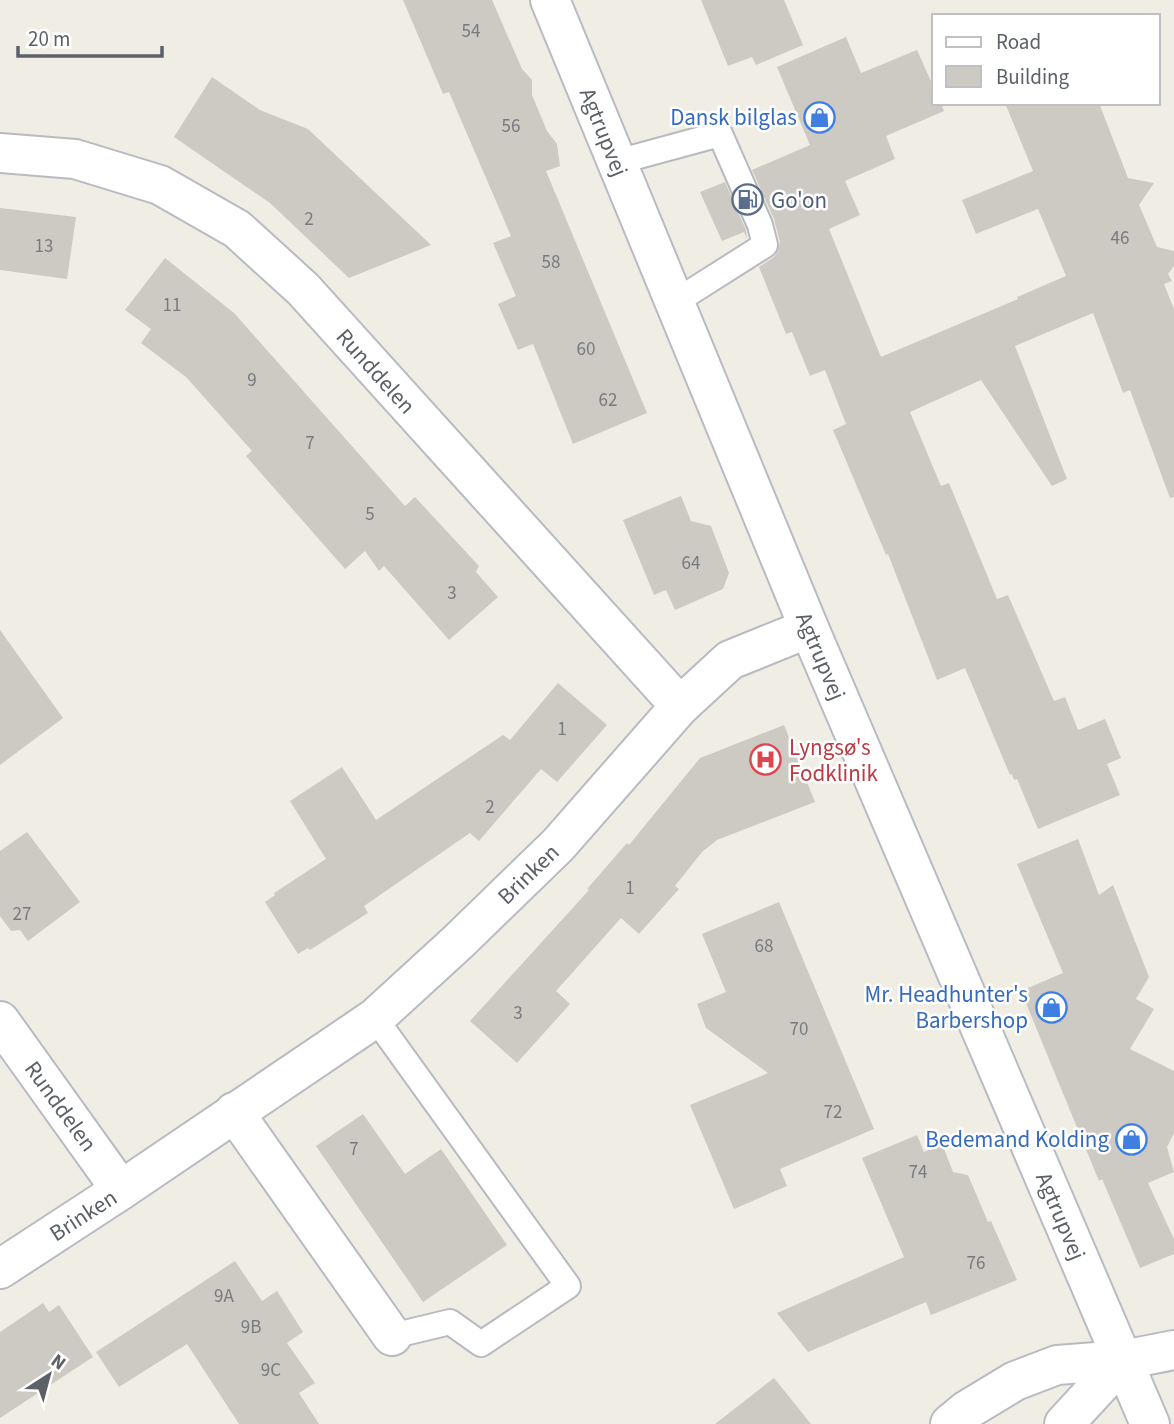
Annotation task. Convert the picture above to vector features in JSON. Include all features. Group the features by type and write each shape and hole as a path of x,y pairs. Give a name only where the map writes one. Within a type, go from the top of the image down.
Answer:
{"street":[{"name":"Agtrupvej","path":"550,0 809,628 1150,1424"},
{"name":"Runddelen","path":"0,153 75,159 160,185 237,229 303,289 680,706"},
{"name":"Brinken","path":"0,1269 375,1018 558,845 680,706 730,660 809,628"},
{"name":"Runddelen","path":"0,1021 121,1190"},
{"path":"234,1112 392,1336"},
{"path":"950,1424 967,1410 1015,1381 1057,1366 1123,1360 1174,1350"},
{"path":"1064,1424 1123,1360"}],"lane":[{"path":"617,162 720,134 760,225 765,245 675,302"},
{"path":"375,1018 568,1286 481,1344 450,1322 392,1336"}],"building":[{"path":"403,0 492,0 522,69 532,80 532,95 547,131 557,144 560,166 546,171 647,413 573,444 533,344 518,350 498,304 516,296 493,243 511,236 449,92 443,94"},
{"path":"701,0 784,0 803,45 756,65 752,57 728,66"},
{"path":"846,37 861,73 917,50 932,84 932,105 942,105 944,111 886,136 895,159 845,181 860,215 829,229 881,357 1066,276 1038,209 976,234 962,200 1033,171 1006,105 1100,105 1128,178 1154,183 1139,205 1157,247 1174,251 1174,266 1168,274 1172,281 1164,284 1174,309 1174,497 1170,498 1130,390 1123,393 1093,313 1015,346 1067,479 1052,486 981,380 910,412 941,486 949,483 997,599 1008,595 1054,701 1065,697 1078,730 1105,719 1121,758 1107,764 1120,795 1038,829 1017,779 1014,780 1012,774 1010,775 965,668 937,680 888,554 886,555 833,430 846,424 825,370 810,376 792,332 786,334 759,267 774,257 780,242 774,219 752,170 810,145 777,67"},
{"path":"212,77 260,110 308,129 431,245 349,278 270,203 174,137"},
{"path":"725,182 746,230 747,239 744,232 722,241 700,192"},
{"path":"0,208 76,217 67,279 0,270"},
{"path":"165,258 234,313 405,506 415,497 479,566 476,572 498,597 449,640 384,566 379,571 365,551 345,569 246,456 252,451 186,377 141,343 151,329 125,310"},
{"path":"681,496 691,521 711,526 729,573 723,589 675,610 666,590 654,595 623,520"},
{"path":"0,630 63,718 0,765"},
{"path":"558,683 607,725 557,782 541,769 479,841 470,833 364,906 368,913 310,950 308,948 298,954 265,902 275,895 274,893 326,859 290,801 342,767 376,820 503,735 510,740"},
{"path":"784,725 815,802 717,840 702,852 675,886 679,889 639,934 621,918 556,991 570,1004 517,1063 470,1021 589,890 587,889 627,843 629,845 700,758"},
{"path":"27,832 80,902 28,941 20,930 11,931 0,916 0,851"},
{"path":"1078,839 1099,895 1113,885 1149,977 1136,999 1154,1009 1130,1049 1174,1071 1174,1133 1167,1147 1174,1172 1148,1183 1174,1239 1174,1254 1140,1268 1102,1179 1099,1181 1021,991 1063,973 1017,864"},
{"path":"779,902 874,1129 780,1169 787,1186 734,1209 690,1105 768,1073 706,1028 697,1004 726,992 702,934"},
{"path":"363,1114 405,1174 441,1149 507,1245 423,1302 316,1146"},
{"path":"917,1135 924,1152 942,1144 953,1172 968,1175 1017,1280 931,1315 926,1302 808,1352 777,1313 904,1257 862,1158"},
{"path":"235,1261 262,1301 277,1291 303,1332 287,1343 315,1383 299,1393 319,1424 239,1424 187,1344 119,1387 96,1352"},
{"path":"43,1303 49,1312 59,1305 93,1357 0,1418 0,1332"},
{"path":"774,1378 811,1424 715,1424"}],"place":[{"name":"Dansk bilglas","path":"820,117"},
{"name":"Go'on","path":"748,200"},
{"name":"Lyngsø's Fodklinik","path":"766,760"},
{"name":"Mr. Headhunter's Barbershop","path":"1051,1007"},
{"name":"Bedemand Kolding","path":"1132,1139"}]}
